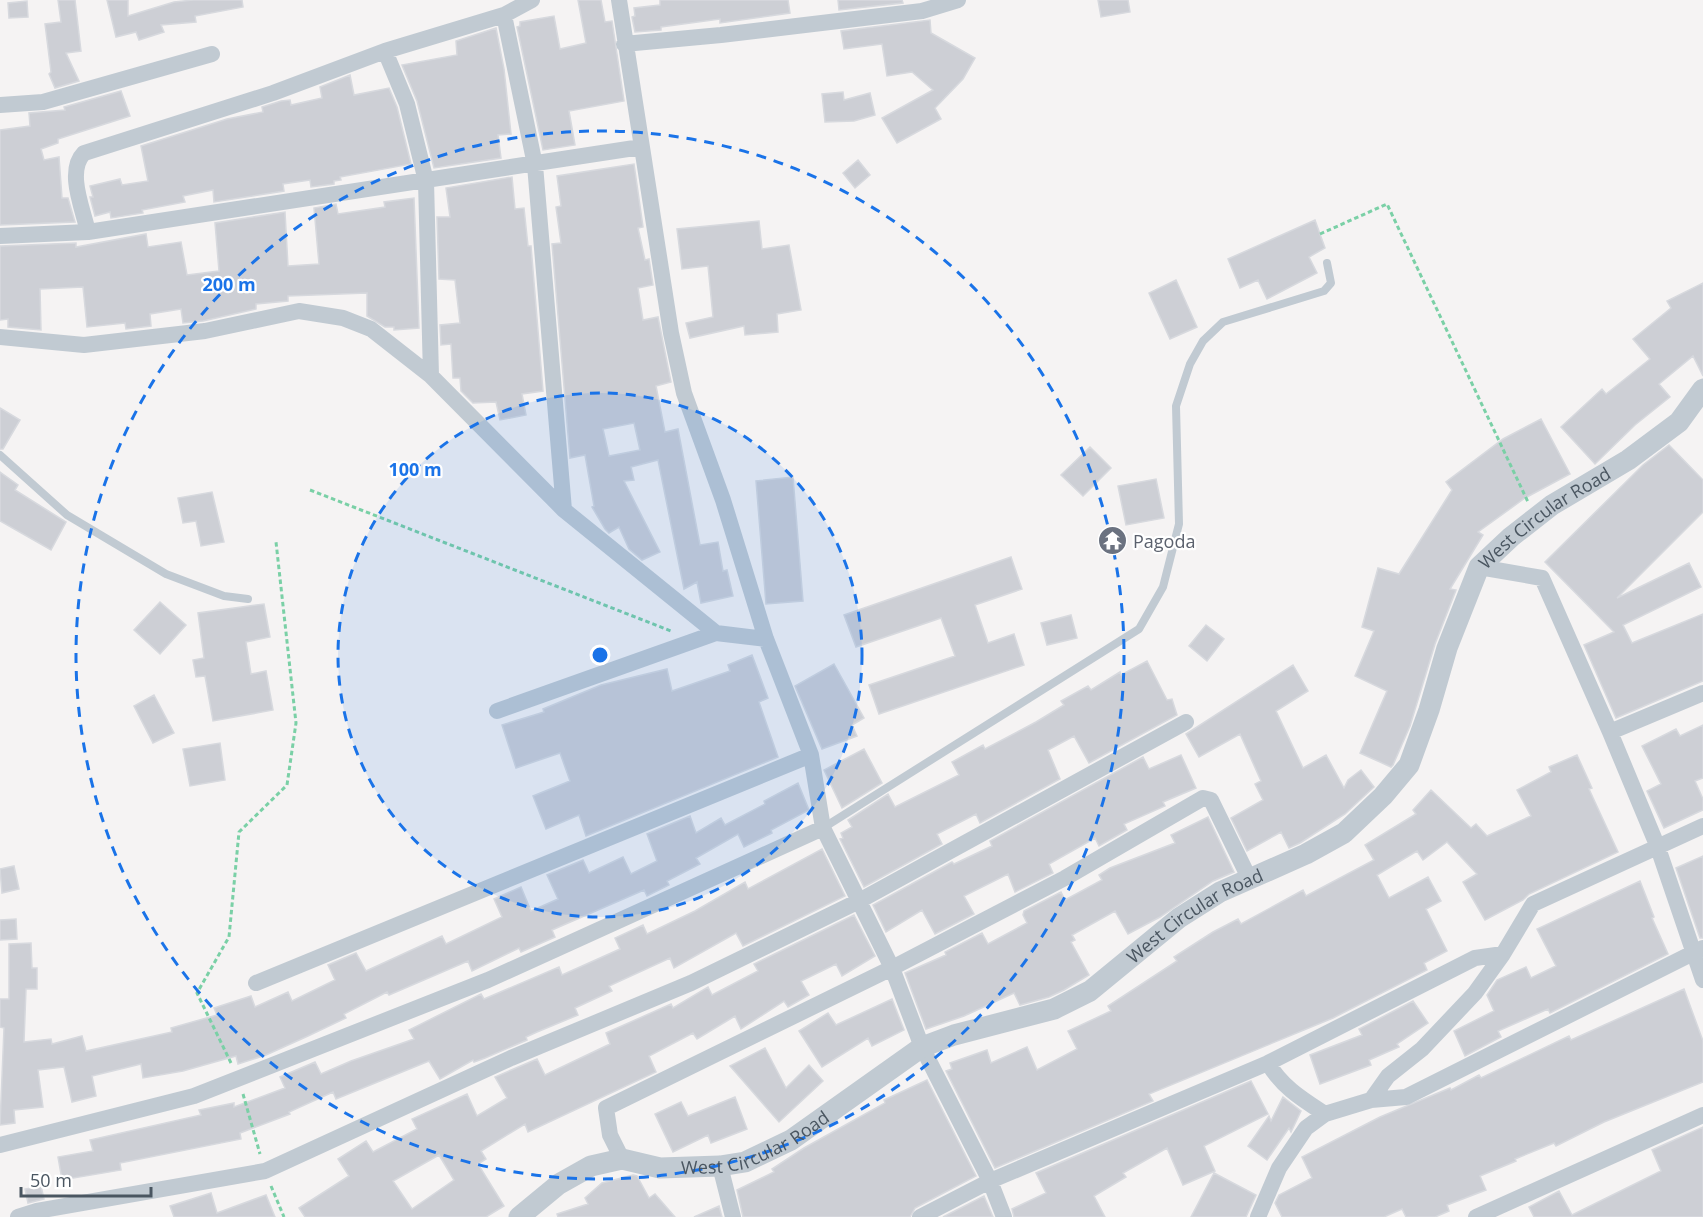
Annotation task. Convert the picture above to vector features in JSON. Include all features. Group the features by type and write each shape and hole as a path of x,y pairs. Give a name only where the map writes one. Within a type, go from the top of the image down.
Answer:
{"street":[{"path":"88,232 75,172 77,160 84,153 273,93 384,51 504,15 532,0"},
{"path":"619,0 670,333 684,393 723,500 766,639 811,755 823,828 892,968 922,1047 990,1181 1004,1217"},
{"path":"624,44 721,35 922,10 958,0"},
{"path":"504,15 535,165 564,510"},
{"path":"384,51 407,104 426,181 431,376"},
{"path":"0,105 43,102 212,54"},
{"path":"0,236 88,232 641,147"},
{"path":"0,338 84,345 205,331 299,311 343,318 371,329 431,376 564,510 716,633"},
{"name":"West Circular Road","path":"519,1217 559,1184 591,1166 622,1159 660,1168 720,1166 745,1162 791,1140 922,1047 954,1035 1054,1009 1089,991 1179,918 1221,892 1344,834 1383,796 1409,765 1429,710 1447,648 1479,567 1552,505 1628,460 1679,422 1703,389"},
{"path":"1479,567 1542,578 1657,845 1697,951 1703,980"},
{"path":"497,711 716,633 766,639"},
{"path":"1610,732 1703,693"},
{"path":"18,1217 38,1211 265,1171 511,1058 691,983 860,901 1186,722"},
{"path":"256,983 811,755"},
{"path":"622,1159 610,1135 606,1108 892,968 1065,878 1203,798 1211,800 1250,880"},
{"path":"1371,1100 1388,1076 1422,1048 1475,993 1503,954 1533,904 1657,845 1703,826"},
{"path":"0,1145 194,1096 488,980 823,828"},
{"path":"1258,1217 1279,1168 1306,1128 1325,1114 1371,1100 1406,1097 1697,951"},
{"path":"920,1217 990,1181 1268,1063 1475,958 1503,954"},
{"path":"1268,1063 1278,1079 1294,1094 1325,1114"},
{"path":"1476,1217 1703,1115"},
{"path":"720,1166 733,1217"}],"lane":[{"path":"823,828 1139,629 1163,586 1179,524 1176,406 1190,364 1203,341 1223,322 1324,291 1331,283 1327,263"},
{"path":"0,455 67,515 166,574 214,593 248,599"}],"path":[{"path":"1320,234 1387,204 1535,518"},
{"path":"310,490 695,640"},
{"path":"276,542 296,723 287,785 239,832 229,937 197,993 238,1078 265,1171 284,1217"}],"building":[{"path":"58,0 75,0 81,51 66,53 79,81 55,88 49,74 51,72 45,24 61,22"},
{"path":"107,0 128,0 128,16 174,2 193,0 242,0 243,7 195,16 196,22 161,25 164,32 139,40 136,32 116,37"},
{"path":"578,0 601,0 605,22 612,21 624,101 569,111 575,145 543,150 517,27 520,26 520,22 554,16 560,49 586,43"},
{"path":"660,0 788,0 790,13 720,23 720,19 661,27 661,30 635,32 632,17 635,16 634,8 660,5"},
{"path":"838,0 902,0 903,3 839,10"},
{"path":"1098,0 1128,0 1130,12 1101,17"},
{"path":"27,1 28,17 9,18 8,3"},
{"path":"930,20 931,33 975,58 963,79 935,108 941,119 897,143 882,118 933,90 912,72 887,76 882,44 844,49 841,31"},
{"path":"496,28 504,69 511,134 498,135 501,158 434,168 417,101 402,65 457,55 456,41"},
{"path":"350,75 354,95 389,88 397,107 411,164 340,177 341,180 334,181 334,184 311,187 310,180 283,184 284,191 214,202 213,190 183,196 185,202 142,210 143,213 111,218 110,212 95,216 90,197 93,197 90,186 120,179 122,185 148,181 141,146 227,119 263,112 262,107 281,101 290,100 291,105 322,98 320,87"},
{"path":"121,91 130,116 58,139 58,143 41,149 44,160 59,157 62,198 68,198 75,222 0,225 0,130 30,126 29,113 65,110 64,107"},
{"path":"843,92 844,100 870,93 875,115 854,121 825,122 822,94"},
{"path":"858,160 870,175 855,188 843,173"},
{"path":"634,164 643,227 638,228 645,260 649,259 653,285 638,288 643,320 658,317 671,382 656,386 665,432 678,429 700,545 718,542 723,571 727,570 733,596 701,603 697,582 684,589 658,460 631,467 634,480 624,481 660,552 642,560 629,549 619,527 609,533 592,507 594,506 585,455 570,458 552,244 561,243 556,207 561,206 557,176","holes":["634,423 640,450 609,456 603,429"]},
{"path":"512,177 515,209 524,208 528,246 531,246 543,391 522,394 526,415 500,420 496,402 473,403 461,391 460,378 453,378 451,344 441,345 440,325 460,323 455,280 439,279 437,217 450,217 446,188"},
{"path":"414,198 419,328 394,330 394,327 385,327 367,316 367,293 288,296 288,301 256,304 256,309 203,321 183,323 181,309 150,314 151,326 126,329 125,323 87,327 83,287 40,289 41,330 8,327 8,319 0,320 0,246 76,243 76,247 146,234 148,247 181,242 187,275 219,271 215,223 285,212 288,266 319,264 314,208 336,204 338,214 385,207 384,202"},
{"path":"1315,220 1325,248 1309,257 1317,273 1267,299 1258,280 1240,288 1228,259"},
{"path":"759,221 762,249 789,245 801,310 777,314 778,332 745,335 744,326 690,338 686,323 713,317 708,266 682,269 677,229"},
{"path":"1176,280 1197,327 1170,339 1149,293"},
{"path":"1703,283 1703,376 1693,356 1659,384 1670,397 1635,425 1595,464 1561,427 1602,389 1606,394 1650,359 1633,339 1671,308 1667,301"},
{"path":"0,408 20,420 3,449 0,449"},
{"path":"1541,419 1570,474 1525,498 1478,532 1483,535 1450,589 1456,590 1435,644 1410,726 1393,765 1391,767 1360,753 1387,691 1355,676 1374,631 1362,627 1378,568 1399,574 1452,490 1446,482 1503,439"},
{"path":"1669,445 1703,480 1703,512 1617,598 1689,563 1701,587 1623,625 1632,643 1703,614 1703,681 1616,718 1584,645 1614,632 1545,562 1643,465"},
{"path":"1090,447 1111,468 1083,496 1061,475"},
{"path":"0,472 18,485 15,490 66,522 51,550 0,521"},
{"path":"793,477 803,601 766,604 756,481"},
{"path":"1156,479 1164,518 1126,525 1118,486"},
{"path":"212,492 224,542 201,546 196,521 183,523 178,498"},
{"path":"1011,557 1022,589 975,605 988,643 1014,634 1024,665 879,714 869,685 955,656 941,618 856,647 844,615"},
{"path":"160,602 186,625 160,654 134,630"},
{"path":"264,604 270,637 246,642 251,674 266,671 273,710 213,721 205,676 196,677 193,660 204,658 198,613"},
{"path":"1071,615 1077,638 1047,645 1041,623"},
{"path":"1206,625 1224,639 1207,661 1189,646"},
{"path":"752,655 768,698 759,702 778,757 586,836 579,815 546,829 533,796 570,781 560,753 516,768 502,725 544,712 543,709 601,685 667,669 672,691 730,671 728,665"},
{"path":"1147,661 1167,700 1172,699 1177,715 1089,763 1074,736 1048,750 1060,779 980,823 976,814 937,834 942,844 864,887 840,839 843,838 841,833 852,827 848,820 888,794 895,807 959,775 952,762 983,745 985,749 1036,722 1064,705 1061,701 1088,686 1091,690 1120,672 1121,675"},
{"path":"834,664 864,718 852,725 857,736 822,749 795,686"},
{"path":"1293,665 1308,691 1276,711 1303,768 1326,755 1344,788 1348,780 1361,770 1374,787 1345,814 1300,843 1289,848 1281,832 1247,851 1231,818 1263,800 1255,784 1261,781 1240,734 1199,757 1186,734"},
{"path":"154,695 174,733 153,743 134,706"},
{"path":"1703,725 1703,778 1695,781 1703,799 1703,810 1664,828 1647,791 1661,784 1642,746 1676,729 1680,736"},
{"path":"220,743 225,780 190,786 183,749"},
{"path":"864,749 882,783 842,808 824,770"},
{"path":"1181,755 1196,788 1163,802 1165,806 1124,824 1127,830 1099,846 1095,838 1049,864 1053,873 1015,892 1008,874 964,896 974,914 935,934 922,910 886,932 873,905 952,862 954,864 992,846 990,841 1143,757 1149,769"},
{"path":"1577,755 1592,788 1589,789 1618,852 1529,894 1523,900 1485,920 1463,882 1477,874 1447,842 1423,860 1417,851 1377,875 1389,898 1428,877 1441,901 1426,909 1447,951 1424,963 1427,970 1333,1018 1149,1094 1153,1101 995,1168 946,1071 952,1069 950,1063 987,1050 991,1063 1027,1047 1037,1070 1077,1049 1068,1031 1111,1011 1108,1006 1177,961 1174,957 1213,932 1238,919 1241,924 1303,890 1306,896 1374,860 1365,845 1416,814 1413,810 1431,790 1471,828 1476,824 1487,836 1531,816 1517,790 1551,772 1549,767"},
{"path":"798,783 809,810 771,830 772,833 744,847 738,834 696,858 700,864 667,881 669,885 647,896 644,890 552,930 555,937 521,952 519,948 472,971 468,961 389,995 387,992 344,1014 346,1018 266,1055 238,1064 236,1056 183,1071 143,1078 141,1064 92,1076 96,1096 72,1102 64,1067 38,1070 43,1107 14,1110 15,1123 0,1125 4,1028 0,1027 0,999 9,999 9,944 31,943 32,968 37,968 37,989 26,989 24,1042 51,1039 52,1044 82,1036 86,1051 172,1032 171,1028 217,1015 214,1008 251,996 255,1007 288,992 292,1001 335,980 328,965 356,953 366,971 442,936 446,944 502,917 494,899 521,887 531,911 558,899 547,875 583,860 589,873 623,857 631,874 657,861 647,834 690,816 696,833 721,818 725,825"},
{"path":"1208,817 1234,872 1213,881 1160,917 1128,934 1115,911 1072,935 1075,940 1071,942 1089,975 1064,990 1020,1005 1014,993 964,1016 926,1029 905,973 946,955 945,952 982,933 988,944 1027,923 1023,915 1024,911 1061,892 1065,900 1102,880 1099,875 1110,868 1175,843 1171,835"},
{"path":"822,849 845,896 743,946 736,933 674,968 670,958 609,986 612,991 575,1008 578,1015 526,1037 527,1040 485,1058 474,1062 473,1060 440,1079 429,1061 336,1099 333,1092 289,1112 290,1114 240,1133 241,1139 120,1163 121,1170 62,1180 58,1157 93,1151 90,1140 201,1115 199,1110 234,1103 234,1107 285,1088 280,1077 315,1062 321,1074 414,1039 409,1030 481,994 484,999 559,967 562,975 620,949 615,938 643,925 647,934 695,911 745,882 748,889"},
{"path":"1703,856 1703,938 1700,938 1676,868"},
{"path":"14,866 19,889 2,893 0,869"},
{"path":"1640,881 1654,917 1652,918 1668,954 1550,1013 1548,1009 1498,1031 1501,1037 1465,1056 1454,1031 1494,1011 1487,995 1497,980 1526,967 1531,978 1556,966 1537,929"},
{"path":"854,915 875,956 842,976 836,964 801,981 809,995 788,1007 784,1001 741,1029 735,1016 697,1039 693,1033 649,1056 656,1072 528,1132 525,1124 481,1151 486,1159 478,1164 504,1206 486,1217 305,1217 299,1208 349,1176 338,1159 366,1141 373,1152 417,1129 412,1119 467,1094 477,1116 507,1098 495,1077 537,1059 545,1075 610,1044 606,1033 671,1004 673,1008 708,987 712,995 758,971 754,964","holes":["439,1155 454,1180 412,1209 393,1181"]},
{"path":"16,919 17,939 0,940 0,920"},
{"path":"1684,989 1703,1041 1703,1082 1604,1122 1556,1146 1554,1143 1515,1159 1516,1161 1480,1176 1486,1190 1447,1205 1449,1211 1435,1217 1406,1217 1402,1209 1384,1217 1282,1217 1275,1203 1279,1195 1312,1178 1302,1157 1380,1117 1450,1088 1451,1090 1479,1075 1481,1078 1569,1036 1571,1040"},
{"path":"892,999 904,1030 872,1046 868,1038 822,1067 799,1031 828,1013 836,1025"},
{"path":"1413,1001 1428,1023 1397,1044 1399,1047 1369,1060 1371,1065 1320,1084 1310,1055 1362,1035 1359,1029"},
{"path":"765,1048 786,1088 809,1065 823,1081 779,1122 730,1066"},
{"path":"927,1080 976,1176 915,1208 910,1217 743,1217 737,1190 774,1172 772,1169 804,1148 885,1103 884,1100"},
{"path":"1251,1081 1268,1114 1204,1146 1215,1171 1183,1185 1167,1148 1123,1173 1126,1177 1094,1196 1105,1217 1014,1217 1012,1209 1046,1193 1036,1173"},
{"path":"735,1097 747,1129 711,1143 708,1135 673,1152 655,1114 681,1102 688,1116"},
{"path":"1283,1097 1301,1111 1291,1132 1289,1128 1267,1160 1248,1146 1269,1116 1271,1121"},
{"path":"1703,1127 1703,1217 1534,1217 1529,1207 1559,1191 1572,1215 1661,1171 1652,1150"},
{"path":"1214,1173 1256,1195 1246,1217 1191,1217"},
{"path":"637,1176 649,1198 655,1194 675,1217 558,1217 557,1214 588,1204 585,1198 602,1183"},
{"path":"41,1186 44,1199 28,1203 25,1189"},
{"path":"211,1193 217,1213 266,1195 275,1217 174,1217 170,1206"},
{"path":"984,1196 993,1217 943,1217"},
{"path":"719,1206 722,1217 694,1217"}],"place":[{"name":"Pagoda","path":"1112,541"}]}
